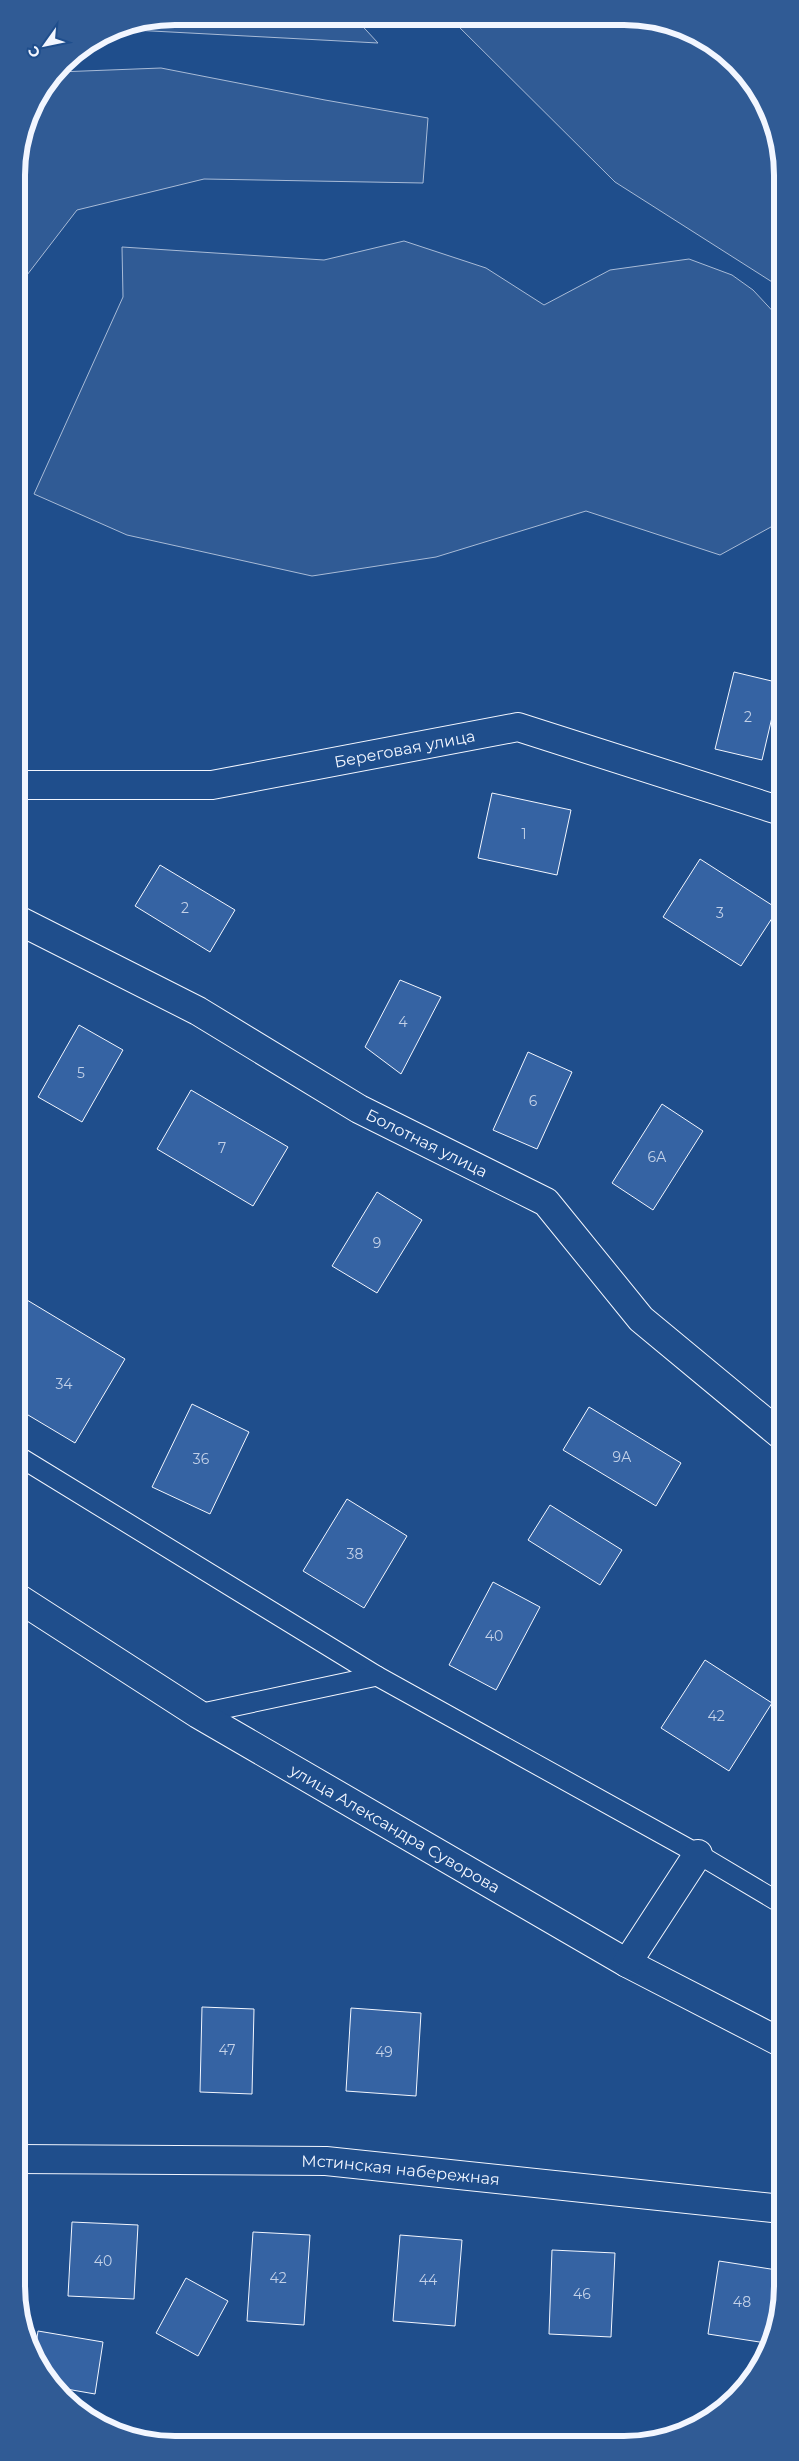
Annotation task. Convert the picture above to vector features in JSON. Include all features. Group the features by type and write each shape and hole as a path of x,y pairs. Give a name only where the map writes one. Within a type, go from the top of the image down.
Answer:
{"street":[{"name":"Береговая улица","path":"25,785 212,785 518,727 774,809"},
{"name":"Болотная улица","path":"25,924 198,1011 359,1109 546,1202 641,1319 774,1430"},
{"name":"улица Александра Суворова","path":"25,1603 198,1714 627,1963 774,2039"},
{"path":"627,1963 698,1854"},
{"name":"Мстинская набережная","path":"25,2159 326,2161 774,2208"}],"lane":[{"path":"25,1460 377,1676 698,1854 774,1899"},
{"path":"198,1714 377,1676"}],"shaded area":[{"path":"165,25 361,25 378,43 137,30"},
{"path":"457,25 634,25 672,33 690,40 715,56 730,69 754,100 763,117 771,146 774,165 774,283 615,182"},
{"path":"161,68 428,118 423,183 204,179 77,210 25,278 26,155 36,117 50,92 66,72"},
{"path":"404,241 486,268 544,305 610,270 689,259 732,275 753,290 774,313 774,525 720,555 586,511 436,557 312,576 127,535 34,494 123,297 122,247 324,260"}],"building":[{"path":"734,672 774,682 774,709 762,760 715,749"},
{"path":"492,793 571,810 557,875 478,858"},
{"path":"700,859 774,906 774,915 741,966 663,917"},
{"path":"160,865 235,910 210,952 135,906"},
{"path":"400,980 441,997 401,1074 365,1047"},
{"path":"79,1025 123,1050 82,1122 38,1097"},
{"path":"528,1052 572,1072 537,1149 493,1130"},
{"path":"191,1090 288,1147 253,1206 157,1149"},
{"path":"662,1104 703,1131 653,1210 612,1183"},
{"path":"377,1192 422,1220 377,1293 332,1266"},
{"path":"27,1300 125,1359 75,1443 25,1413 25,1303"},
{"path":"192,1404 249,1432 210,1514 152,1487"},
{"path":"589,1407 681,1463 656,1506 563,1450"},
{"path":"347,1499 407,1536 364,1608 303,1571"},
{"path":"550,1505 622,1550 600,1585 528,1540"},
{"path":"493,1582 540,1607 496,1690 449,1665"},
{"path":"705,1660 772,1703 729,1771 661,1728"},
{"path":"202,2007 254,2009 252,2094 200,2092"},
{"path":"351,2008 421,2013 416,2096 346,2091"},
{"path":"72,2222 138,2225 134,2299 68,2296"},
{"path":"253,2232 310,2235 304,2325 247,2321"},
{"path":"400,2235 462,2240 455,2326 393,2321"},
{"path":"552,2250 615,2253 611,2337 549,2334"},
{"path":"719,2261 774,2270 774,2290 769,2322 763,2343 708,2334"},
{"path":"186,2278 228,2301 198,2356 156,2333"},
{"path":"38,2331 103,2342 95,2394 66,2389 45,2361 36,2344"}]}
